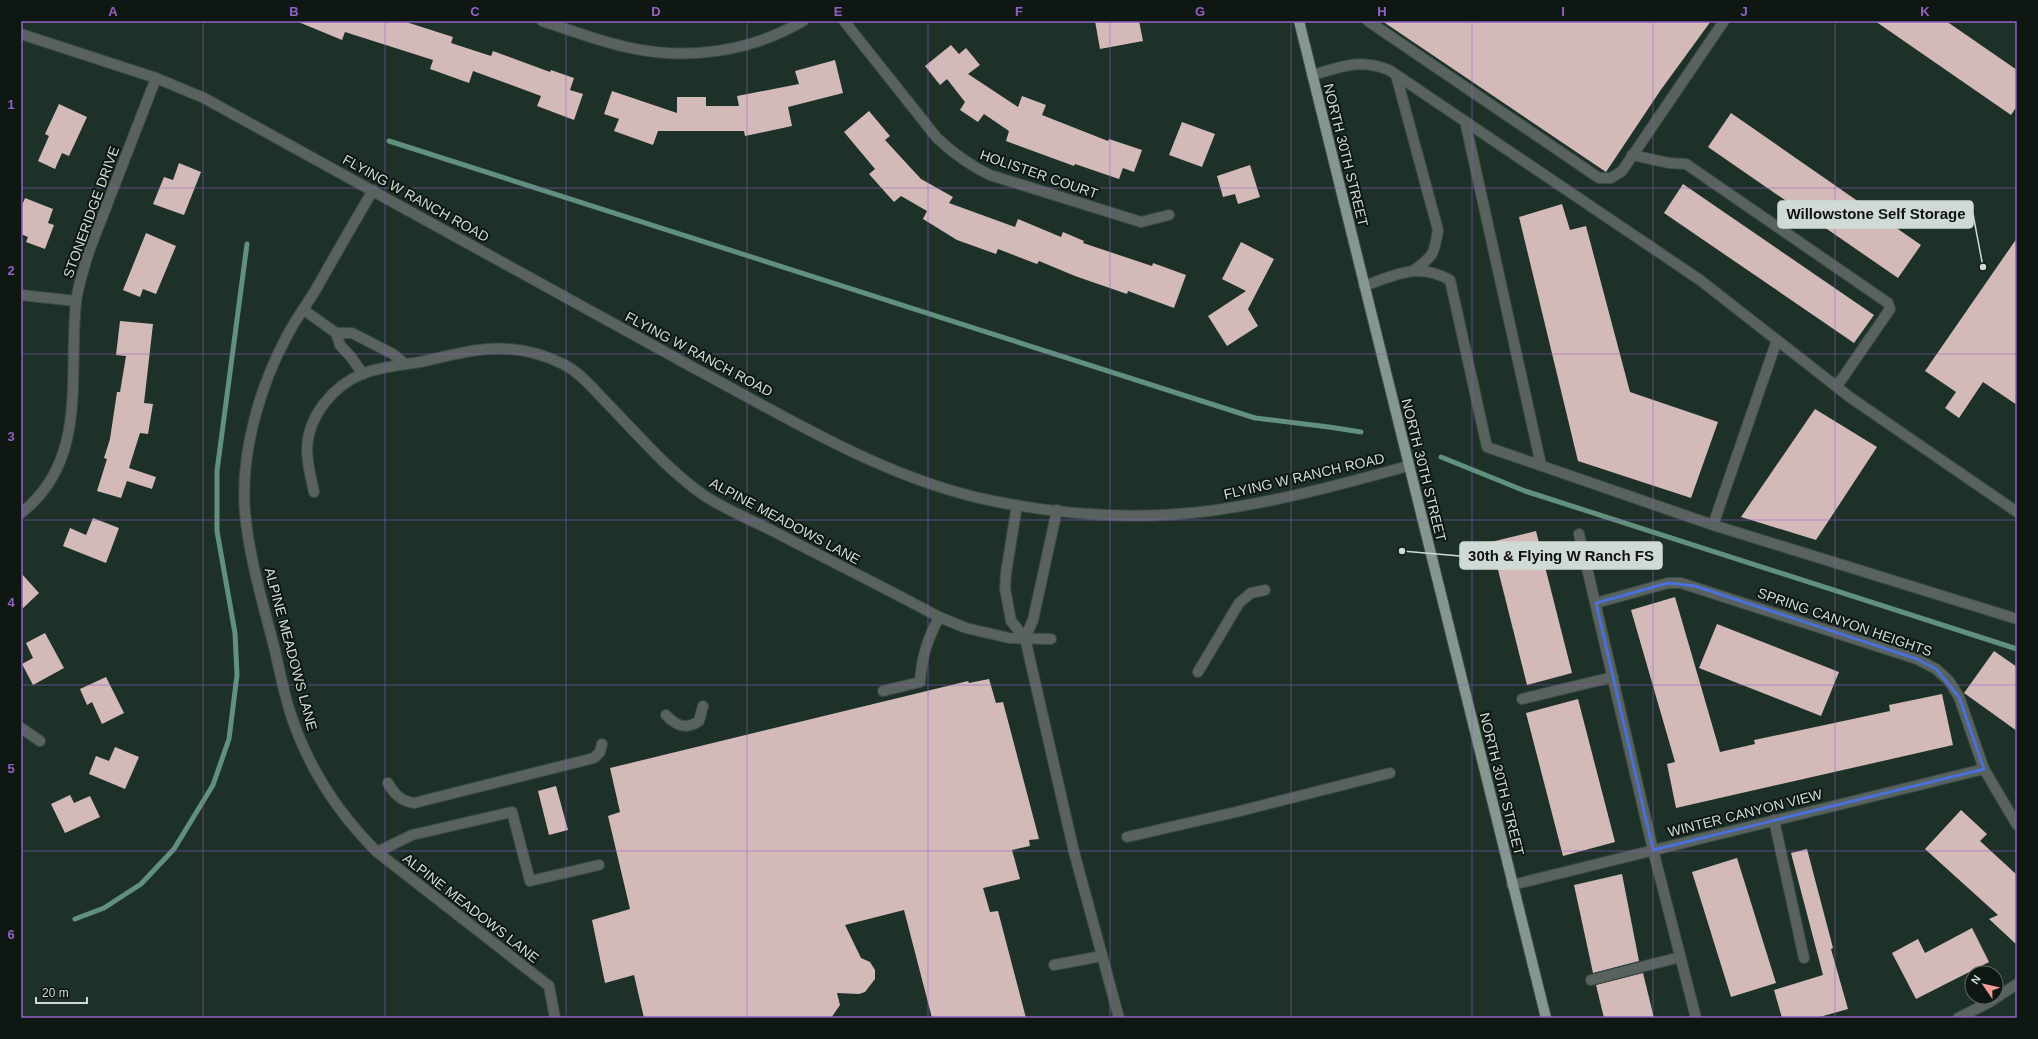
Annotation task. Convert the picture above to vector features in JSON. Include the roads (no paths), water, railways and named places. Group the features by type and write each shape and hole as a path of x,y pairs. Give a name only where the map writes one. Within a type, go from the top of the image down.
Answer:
{"main road":[{"name":"NORTH 30TH STREET","path":"1299,21 1408,466 1546,1018"}],"street":[{"path":"542,21 625,47 658,53 701,54 758,41 786,31 804,21"},
{"name":"HOLISTER COURT","path":"844,21 937,138 952,153 971,166 990,175 1141,222 1169,215"},
{"path":"1368,21 1599,178 1611,178 1622,171 1724,21"},
{"name":"FLYING W RANCH ROAD","path":"21,34 156,78 204,98 637,337 830,440 885,466 940,486 991,501 1017,505 1090,514 1142,515 1206,511 1261,503 1408,466"},
{"path":"1312,75 1360,63 1374,64 1396,75 1700,280 1815,370 2017,512"},
{"path":"1364,286 1414,270 1426,262 1434,252 1438,230 1396,75"},
{"name":"STONERIDGE DRIVE","path":"21,513 44,488 56,469 69,435 73,411 76,301 86,262 156,78"},
{"path":"1465,121 1541,465"},
{"path":"1632,155 1669,163 1686,164 1888,303 1890,309 1837,386"},
{"name":"ALPINE MEADOWS LANE","path":"373,190 304,310 288,334 260,399 251,435 246,474 245,512 253,563 291,715 307,756 323,787 361,836 377,852 549,986 555,1018"},
{"path":"1414,270 1436,272 1450,280 1487,447 1713,525 2017,619"},
{"path":"21,295 76,301"},
{"path":"304,310 336,333 352,333 393,354 405,364"},
{"path":"336,333 340,345 363,374"},
{"path":"1713,525 1777,340"},
{"name":"ALPINE MEADOWS LANE","path":"314,492 308,468 307,447 317,416 328,397 342,385 363,374 460,351 489,347 516,349 540,355 564,365 584,379 668,466 703,495 939,617 966,628 1009,638 1051,639"},
{"path":"1017,505 1005,588 1010,622 1024,638 1074,852 1119,1018"},
{"path":"1024,638 1033,620 1057,510"},
{"path":"1579,534 1652,850 1696,1018"},
{"name":"SPRING CANYON HEIGHTS","path":"1596,603 1668,583 1681,583 1917,659 1936,669 1949,681 1959,696 1984,769 2017,825"},
{"path":"1198,672 1239,603 1251,592 1265,590"},
{"path":"884,691 920,682 921,660 925,644 939,617"},
{"path":"1522,699 1613,678"},
{"path":"666,715 672,722 681,727 692,726 699,721 703,706"},
{"path":"21,728 40,741"},
{"path":"388,783 394,794 405,801 414,803 594,758 600,752 602,744"},
{"name":"WINTER CANYON VIEW","path":"1512,884 1984,769"},
{"path":"1127,837 1236,812 1390,773"},
{"path":"377,852 412,835 512,812 530,881 599,865"},
{"path":"1774,820 1804,958"},
{"path":"1054,965 1102,956"},
{"path":"1591,980 1680,957"},
{"path":"1964,1017 2017,984"}],"waterway":[{"path":"389,141 1255,418 1361,432"},
{"path":"75,919 104,908 141,884 174,849 213,785 229,739 237,675 235,633 217,531 217,471 247,244"},
{"path":"1441,457 1525,491 2017,649"}],"place":[{"name":"Willowstone Self Storage","path":"1983,267"},
{"name":"30th & Flying W Ranch FS","path":"1402,551"}]}
